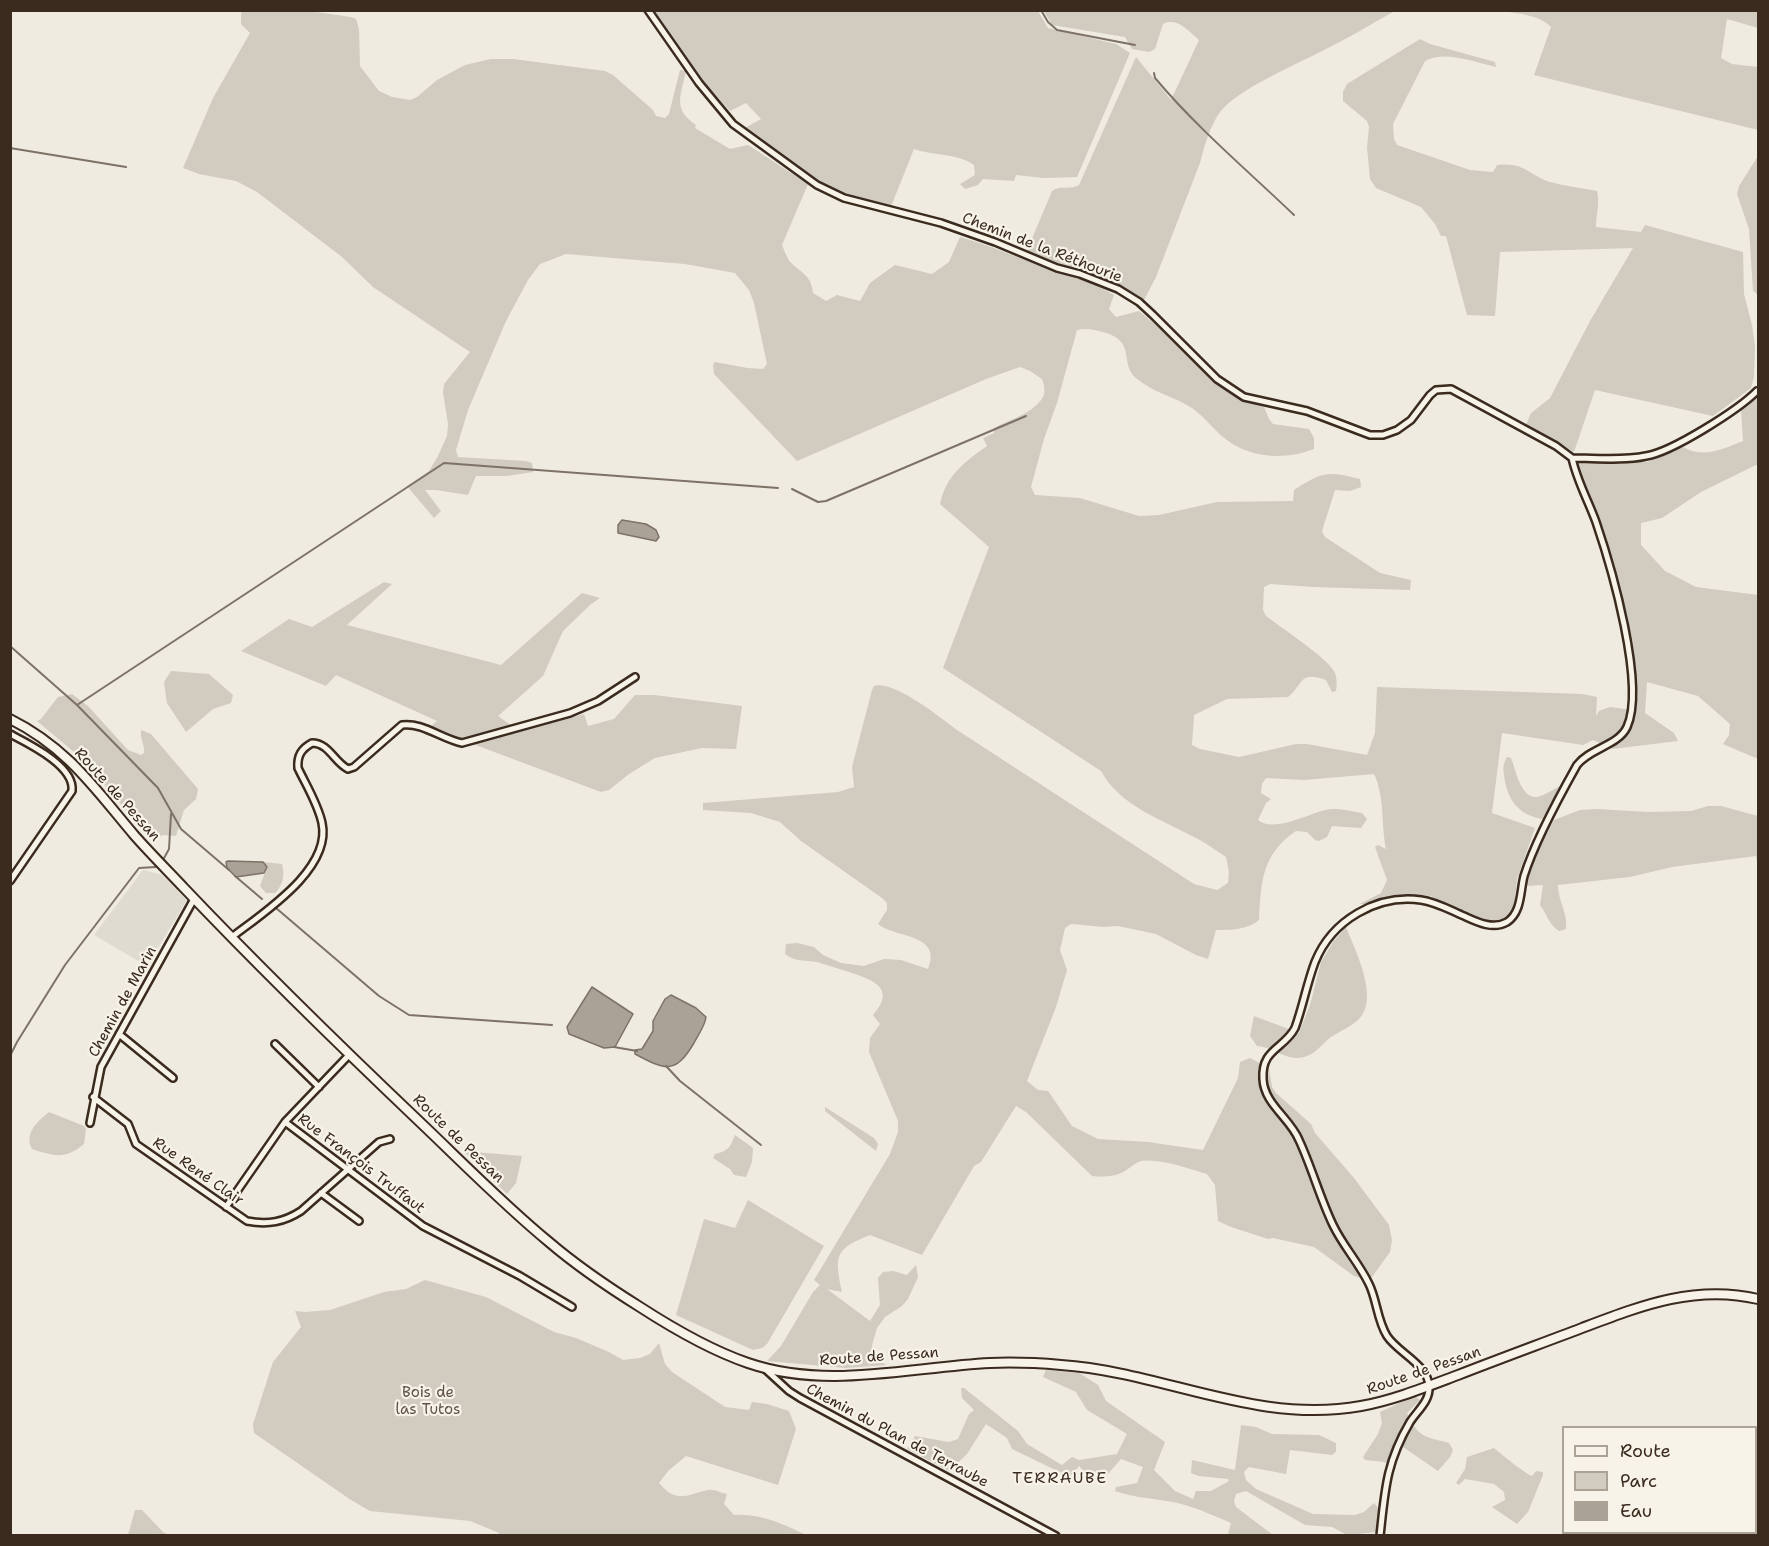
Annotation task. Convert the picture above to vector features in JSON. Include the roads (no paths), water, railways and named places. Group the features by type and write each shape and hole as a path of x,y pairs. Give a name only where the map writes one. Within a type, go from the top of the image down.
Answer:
{"main road":[{"name":"Route de Pessan","path":"10,719 40,737 78,767 140,842 194,899 349,1054 524,1221 579,1267 663,1322 724,1353 764,1368 803,1375 845,1376 992,1363 1074,1366 1130,1374 1229,1401 1294,1410 1357,1407 1378,1403 1430,1386 1663,1299 1706,1293 1731,1294 1758,1299"}],"street":[{"name":"Chemin de la Réthourie","path":"648,10 699,83 733,124 817,185 844,198 941,224 1118,289 1139,302 1217,379 1244,397 1300,409 1358,432 1377,435 1397,430 1411,420 1436,390 1451,389 1572,458"},
{"path":"1380,1536 1389,1467 1395,1450 1427,1397 1430,1386 1420,1366 1401,1352 1387,1335 1371,1289 1334,1227 1294,1130 1265,1092 1263,1070 1270,1053 1291,1035 1295,1028 1316,961 1336,929 1355,914 1364,909 1407,900 1433,903 1483,924 1502,924 1516,910 1530,857 1574,771 1586,755 1619,736 1627,726 1633,693 1625,626 1596,522 1575,473 1572,458 1644,457 1659,453 1674,447 1721,418 1749,400 1757,391"},
{"path":"232,937 307,874 321,846 323,824 298,768 297,760 301,751 312,742 324,745 348,769 354,767 402,725 410,724 453,741 462,742 570,713 598,701 635,677"},
{"path":"10,734 55,761 73,786 72,792 10,882"},
{"name":"Chemin de Marin","path":"90,1123 100,1067 194,899"},
{"path":"119,1034 174,1078"},
{"path":"275,1044 318,1087"},
{"path":"226,1207 285,1122 349,1054"},
{"name":"Rue René Clair","path":"93,1097 128,1124 136,1144 247,1221 268,1223 291,1217 379,1142 390,1139"},
{"name":"Rue François Truffaut","path":"285,1122 423,1226 520,1276 572,1307"},
{"path":"321,1193 359,1221"},
{"name":"Chemin du Plan de Terraube","path":"764,1368 800,1398 1056,1536"}],"water":[{"path":"622,520 646,524 656,530 659,537 656,541 618,533 618,525"},
{"path":"226,862 263,862 267,867 264,873 236,877 227,868"},
{"path":"592,987 633,1014 615,1047 604,1048 569,1034 567,1027"},
{"path":"671,995 696,1008 706,1017 703,1027 687,1053 675,1065 669,1067 654,1064 635,1054 635,1050 642,1049 653,1031 653,1021 665,999"}],"waterway":[{"path":"1041,10 1048,22 1057,30 1135,45"},
{"path":"1154,73 1155,78 1188,114 1294,215"},
{"path":"10,148 126,167"},
{"path":"792,489 818,502 826,501 1026,416"},
{"path":"77,705 444,463 778,488"},
{"path":"10,646 77,705 158,788 181,829 229,870"},
{"path":"163,860 169,849 171,814"},
{"path":"10,1056 65,965 139,868 156,867"},
{"path":"235,876 262,899"},
{"path":"276,908 379,996 409,1015 552,1025"},
{"path":"614,1047 637,1051"},
{"path":"666,1066 680,1081 761,1145"}],"district":[{"name":"TERRAUBE","path":"1060,1479"}],"park label":[{"name":"Bois de las Tutos","path":"428,1402"}]}
